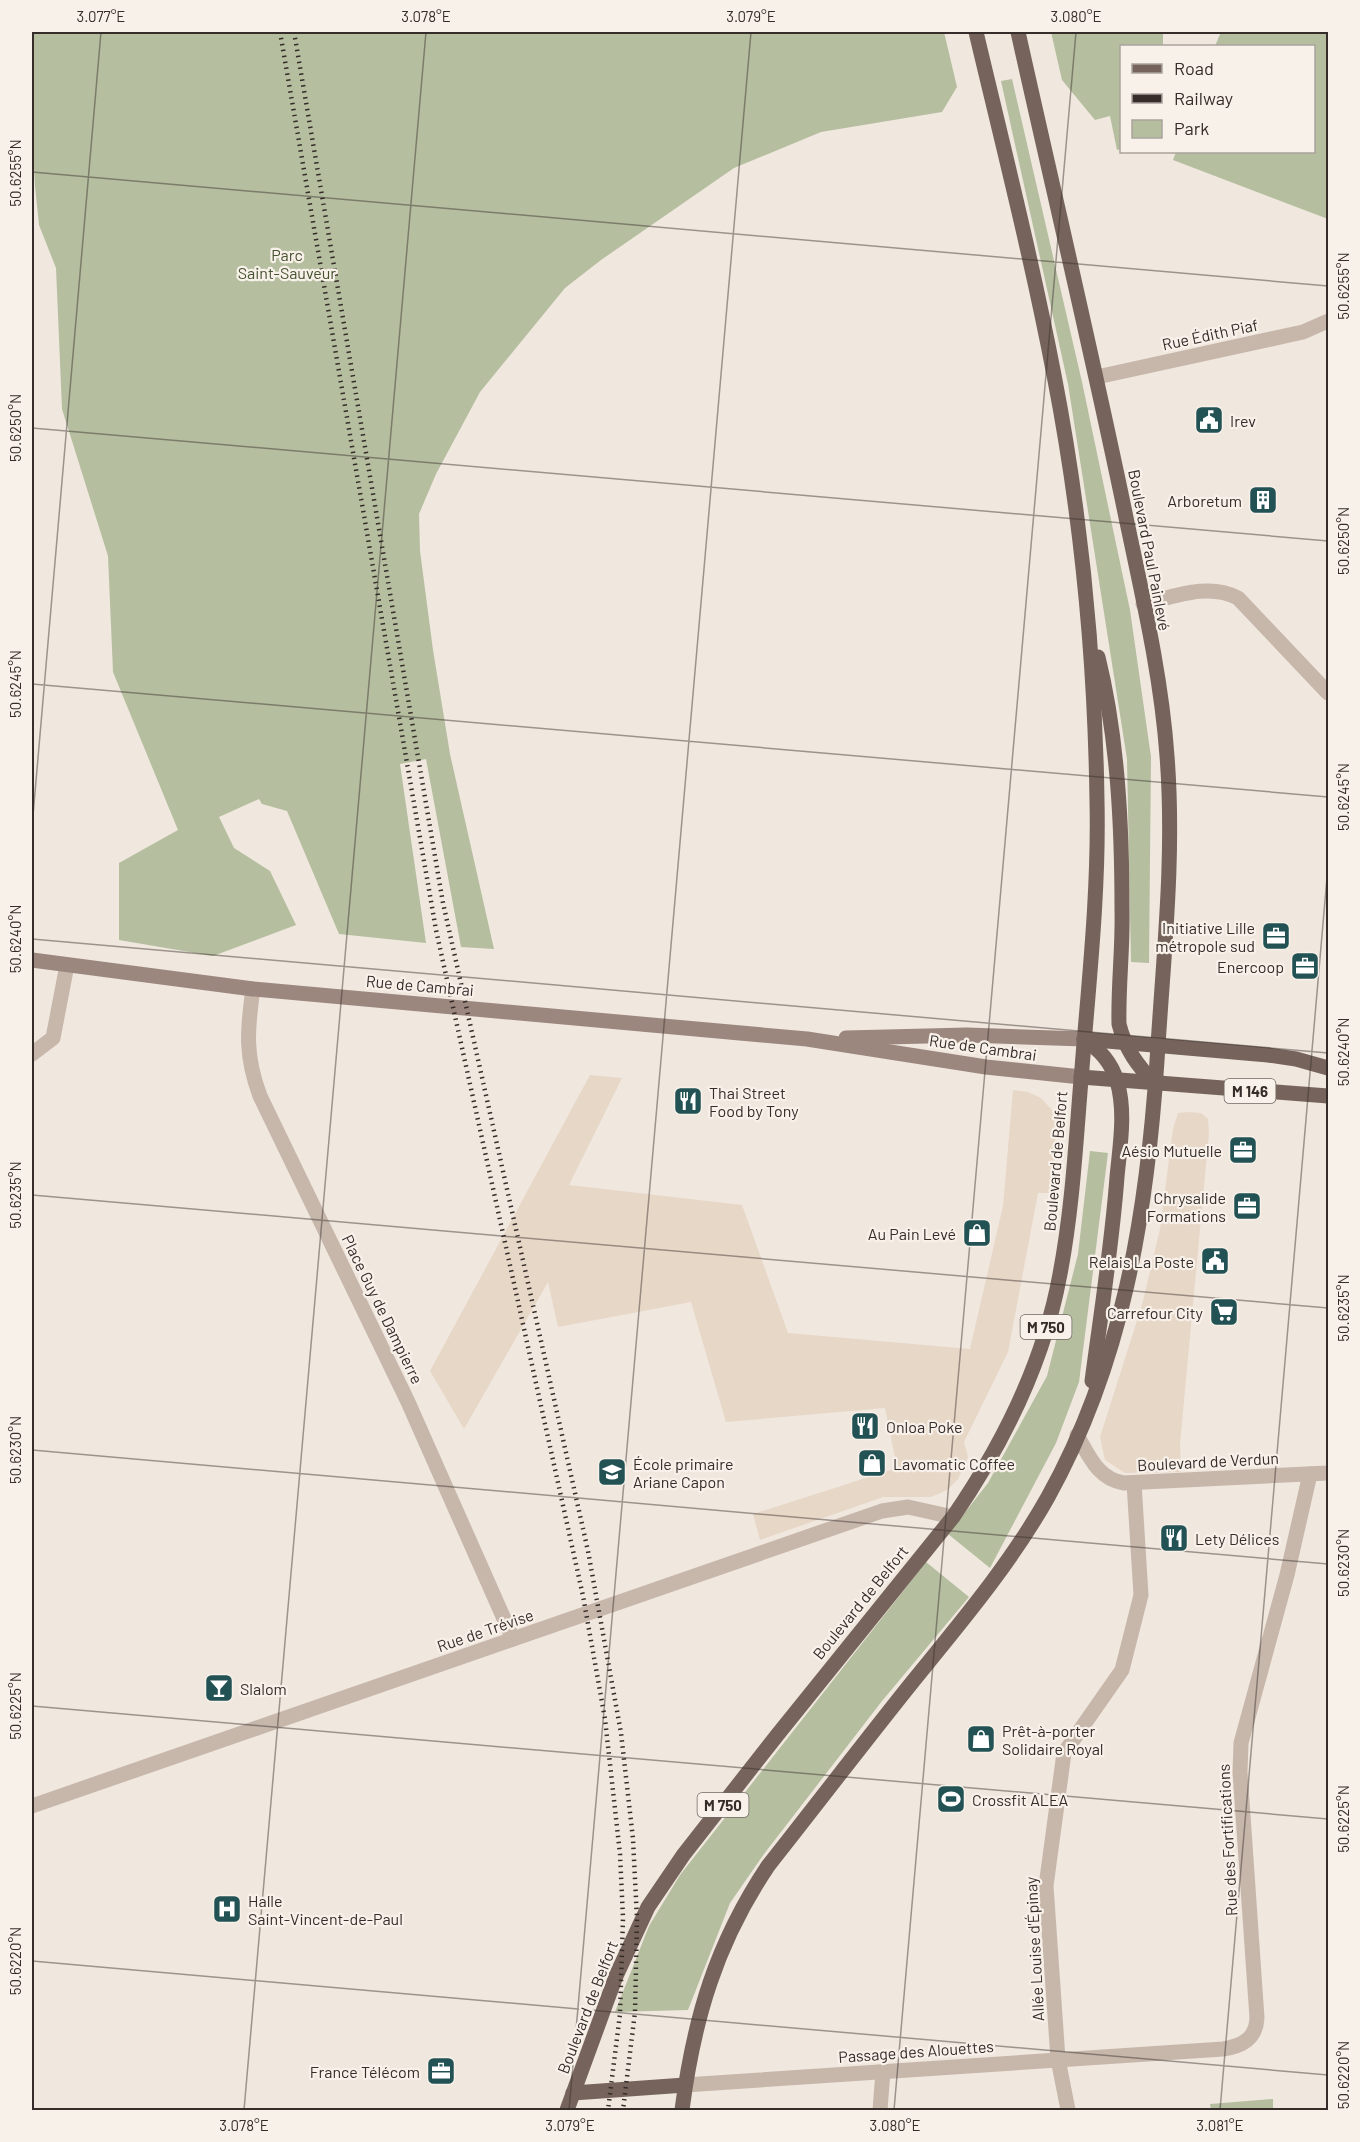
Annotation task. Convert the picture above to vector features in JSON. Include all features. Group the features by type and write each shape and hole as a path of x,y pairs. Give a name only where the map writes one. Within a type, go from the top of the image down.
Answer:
{"main road":[{"path":"976,32 1054,375 1077,524 1087,614 1098,804 1084,1039 1103,1055 1117,1081 1122,1116 1113,1232 1088,1407"},
{"name":"Boulevard Paul Painlevé","path":"1018,32 1096,376 1143,604 1162,711 1170,803 1169,886 1155,1084"},
{"path":"682,2110 697,2022 710,1978 724,1942 752,1889 985,1593 1038,1513 1077,1435 1125,1300 1137,1247 1150,1148 1155,1084 1123,1042 1118,1011 1122,898 1112,736 1104,682 1087,614"},
{"name":"Rue de Cambrai","path":"32,960 253,989 807,1039 986,1067 1155,1084"},
{"name":"Rue de Cambrai","path":"807,1039 967,1035 1158,1044"},
{"name":"M 750","path":"1081,1077 1084,1039"},
{"name":"M 146","path":"1158,1044 1296,1059 1329,1068"},
{"name":"Boulevard de Belfort","path":"567,2110 616,1977 648,1907 684,1854 953,1517 994,1452 1021,1397 1050,1314 1069,1221 1081,1077"},
{"name":"M 146","path":"1155,1084 1329,1096"},
{"name":"Passage des Alouettes","path":"573,2093 685,2085"}],"street":[{"name":"Rue Édith Piaf","path":"1096,376 1303,332 1329,321"},
{"path":"1143,604 1205,591 1228,592 1238,598 1329,693"},
{"path":"32,1054 53,1038 66,965"},
{"name":"Place Guy de Dampierre","path":"253,989 248,1028 248,1056 260,1096 408,1402 513,1639"},
{"name":"Boulevard de Verdun","path":"1077,1435 1093,1463 1104,1475 1117,1482 1329,1473"},
{"name":"Rue des Fortifications","path":"1255,2031 1256,2011 1240,1772 1241,1743 1287,1575 1310,1474"},
{"name":"Allée Louise d'Épinay","path":"1068,2110 1058,2059 1046,1886 1064,1753 1122,1670 1141,1595 1134,1483"},
{"name":"Rue de Trévise","path":"32,1806 882,1511 908,1507 953,1517"},
{"name":"Passage des Alouettes","path":"685,2085 1223,2049 1241,2044 1255,2031"},
{"path":"880,2110 883,2071"}],"green space":[{"name":"Parc Saint-Sauveur","path":"32,32 944,32 957,87 942,112 821,132 734,168 601,260 565,288 480,392 436,474 419,514 420,551 450,754 494,949 461,947 426,759 400,764 426,943 339,934 287,811 262,804 259,799 219,817 234,848 270,871 296,925 213,956 119,940 119,863 178,830 113,672 108,556 62,409 56,268 39,225 35,186 32,132"},
{"path":"1051,32 1163,32 1163,45 1120,45 1120,149 1117,150 1110,116 1095,120 1062,80"},
{"path":"1221,32 1328,32 1328,219 1173,160 1176,153 1315,153 1315,45 1215,45"},
{"path":"1012,79 1082,382 1130,610 1151,757 1149,963 1131,962 1127,759 1068,384 1001,81"},
{"path":"1090,1151 1108,1153 1079,1382 1056,1443 990,1568 948,1534 988,1483 1047,1376 1078,1254"},
{"path":"926,1562 969,1597 882,1701 764,1854 730,1903 688,2010 615,2012 649,1926 680,1875"},
{"path":"1273,2099 1273,2110 1211,2110 1210,2104"}],"shaded area":[{"path":"590,1075 622,1078 569,1185 742,1205 788,1333 970,1349 1003,1206 1013,1090 1028,1092 1041,1098 1052,1110 1056,1129 1051,1193 1038,1193 1008,1352 964,1442 968,1457 958,1479 947,1490 931,1497 883,1497 760,1540 753,1514 897,1468 885,1408 726,1422 691,1302 558,1327 548,1282 464,1429 430,1371"},
{"path":"1178,1113 1201,1113 1208,1119 1209,1133 1180,1444 1181,1472 1125,1473 1105,1460 1100,1437 1142,1305 1160,1229 1173,1129"}],"railway":[{"path":"280,32 436,930 583,1596 605,1719 620,1854 623,1918 620,2014 608,2110"},
{"path":"294,32 443,903 588,1551 621,1733 633,1839 637,1919 635,2012 623,2110"}],"place":[{"name":"Irev","path":"1209,420"},
{"name":"Arboretum","path":"1263,500"},
{"name":"Initiative Lille métropole sud","path":"1276,936"},
{"name":"Enercoop","path":"1305,966"},
{"name":"Thai Street Food by Tony","path":"688,1101"},
{"name":"Aésio Mutuelle","path":"1243,1150"},
{"name":"Chrysalide Formations","path":"1247,1206"},
{"name":"Au Pain Levé","path":"977,1233"},
{"name":"Relais La Poste","path":"1215,1261"},
{"name":"Carrefour City","path":"1224,1312"},
{"name":"Onloa Poke","path":"865,1426"},
{"name":"Lavomatic Coffee","path":"872,1463"},
{"name":"École primaire Ariane Capon","path":"612,1472"},
{"name":"Lety Délices","path":"1174,1538"},
{"name":"Slalom","path":"219,1688"},
{"name":"Prêt-à-porter Solidaire Royal","path":"981,1739"},
{"name":"Crossfit ALEA","path":"951,1799"},
{"name":"Halle Saint-Vincent-de-Paul","path":"227,1909"},
{"name":"France Télécom","path":"441,2071"}]}
